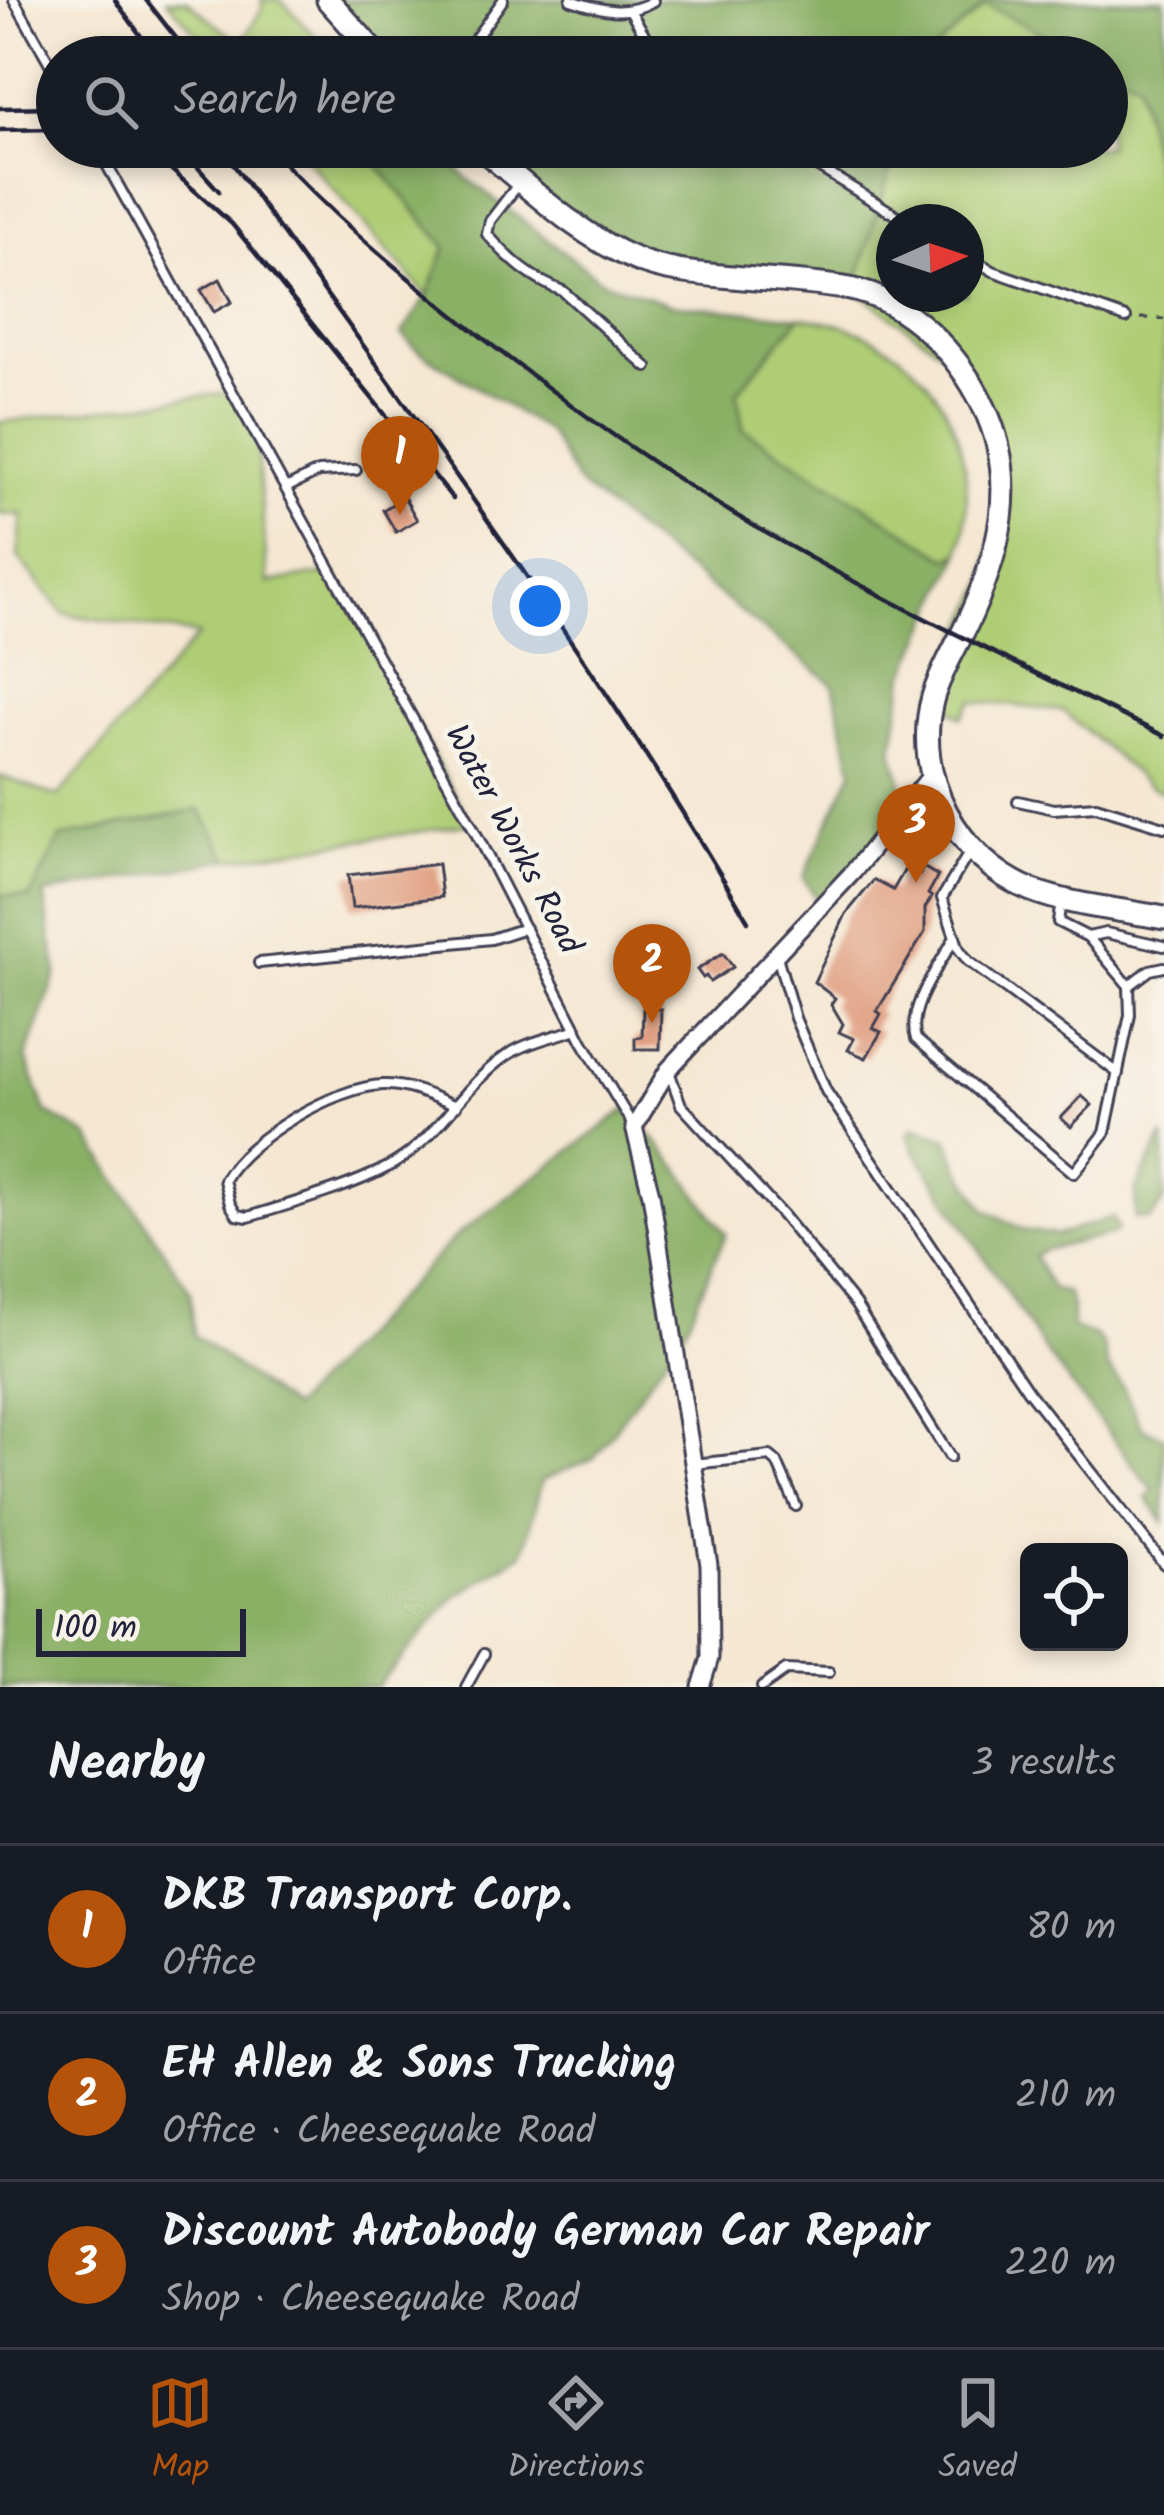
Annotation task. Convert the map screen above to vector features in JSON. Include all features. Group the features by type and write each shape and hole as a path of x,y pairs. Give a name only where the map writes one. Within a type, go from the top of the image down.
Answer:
{"main road":[{"path":"328,0 360,36"},
{"path":"506,168 574,224 636,260 687,273 855,290 924,328 964,368 1004,460 1003,527 986,583 934,696 927,734 932,774 943,806 970,850 1008,880 1061,899 1164,918"}],"street":[{"path":"634,1127 668,1070 854,872 932,774"},
{"name":"Water Works Road","path":"634,1127 651,1194 712,1602 710,1658 701,1687"}],"lane":[{"path":"14,0 36,39"},
{"path":"477,36 503,0"},
{"path":"571,0 618,12 653,1"},
{"path":"630,10 645,36"},
{"name":"Water Works Road","path":"109,168 634,1127"},
{"path":"820,168 878,204"},
{"path":"521,180 490,221 488,234 512,261 563,291 647,367"},
{"path":"984,265 1126,318"},
{"path":"286,488 318,472 356,470"},
{"path":"1018,801 1054,809 1096,806 1164,827"},
{"path":"970,850 942,898 968,962 1118,1073"},
{"path":"955,937 917,1010 916,1039 1073,1173 1106,1133 1130,1015 1129,986 1088,937 1058,922 1061,899"},
{"path":"259,963 491,939 525,928"},
{"path":"1088,937 1106,933 1164,946"},
{"path":"776,954 795,1018 826,1091 1028,1391 1164,1564"},
{"path":"1129,986 1150,970 1164,967"},
{"path":"456,1106 404,1086 381,1084 343,1094 247,1150 224,1180 230,1204 237,1214 248,1216 312,1197 398,1161 456,1106 506,1056 577,1029"},
{"path":"668,1070 681,1106 782,1215 855,1304 950,1457"},
{"path":"691,1464 770,1456 796,1506"},
{"path":"466,1687 484,1654"},
{"path":"762,1687 786,1670 829,1672"}],"path":[{"path":"1126,318 1164,319"}],"green space":[{"path":"167,0 186,0 231,36 199,36"},
{"path":"261,0 281,0 316,36 246,36 263,7"},
{"path":"328,0 1164,0 1164,793 1149,786 1063,711 972,701 962,717 933,696 986,582 1004,460 965,368 886,312 984,312 984,204 876,204 876,305 855,290 791,168 1128,168 1128,36 360,36"},
{"path":"328,0 1164,0 1164,187 1158,185 1138,81 1128,76 1128,36 1048,36 985,5 950,36 360,36"},
{"path":"314,168 380,168 446,247 427,296"},
{"path":"380,168 456,168 602,281 670,304 800,317 737,392 743,429 948,558 960,553 905,676 893,750 907,802 822,907 803,878 853,770 833,684 578,484 548,432 416,349 402,334 427,296 446,247"},
{"path":"509,168 891,168 880,204 876,204 855,290 636,260"},
{"path":"800,317 844,326 881,343 913,366 937,396 955,430 965,468 967,510 960,553 949,559 743,429 737,392"},
{"path":"232,392 256,435 268,583 333,572 471,824 229,859 200,809 30,897 0,895 0,776 58,797 198,635 64,614 18,557 22,514 0,515 0,422"},
{"path":"200,809 229,859 44,894 57,973 26,1058 46,1112 88,1136 190,1291 194,1335 291,1408 456,1236 628,1108 726,1234 683,1333 594,1458 542,1480 523,1553 455,1597 376,1687 0,1687 0,895 30,897 60,838"},
{"path":"915,1127 949,1139 958,1165 985,1209 1024,1230 1058,1235 1113,1217 1118,1230 1113,1234 1034,1256 1053,1290 1067,1292 1072,1328 1102,1343 1108,1367 1142,1428 1164,1437 1164,1523 1147,1498 1153,1490 1049,1357 914,1149 908,1134"},
{"path":"1164,1135 1164,1202 1150,1219 1135,1218 1136,1189"}],"building":[{"path":"220,279 232,302 214,312 201,290"},
{"path":"404,497 417,520 396,532 383,510"},
{"path":"438,864 442,897 352,908 348,875"},
{"path":"907,866 920,874 923,867 938,876 928,894 932,897 925,908 925,932 877,1011 881,1014 873,1028 881,1032 866,1058 848,1050 854,1039 839,1032 843,1024 831,1004 835,998 814,982 846,914 874,880 893,890"},
{"path":"723,953 733,967 710,982 703,978 697,970"},
{"path":"643,1009 661,1009 660,1049 635,1049 635,1038 642,1037"},
{"path":"1082,1096 1092,1105 1071,1127 1061,1118"}],"railway":[{"path":"115,0 141,36"},
{"path":"146,0 174,36"},
{"path":"0,108 36,107"},
{"path":"0,130 36,129"},
{"path":"169,168 232,224 453,499"},
{"path":"198,168 219,191"},
{"path":"236,168 560,625 748,921"},
{"path":"289,168 439,303 676,478 851,580 1164,736"}],"place":[{"name":"DKB Transport Corp.","path":"400,515"},
{"name":"Discount Autobody German Car Repair","path":"916,883"},
{"name":"EH Allen & Sons Trucking","path":"652,1023"}]}
